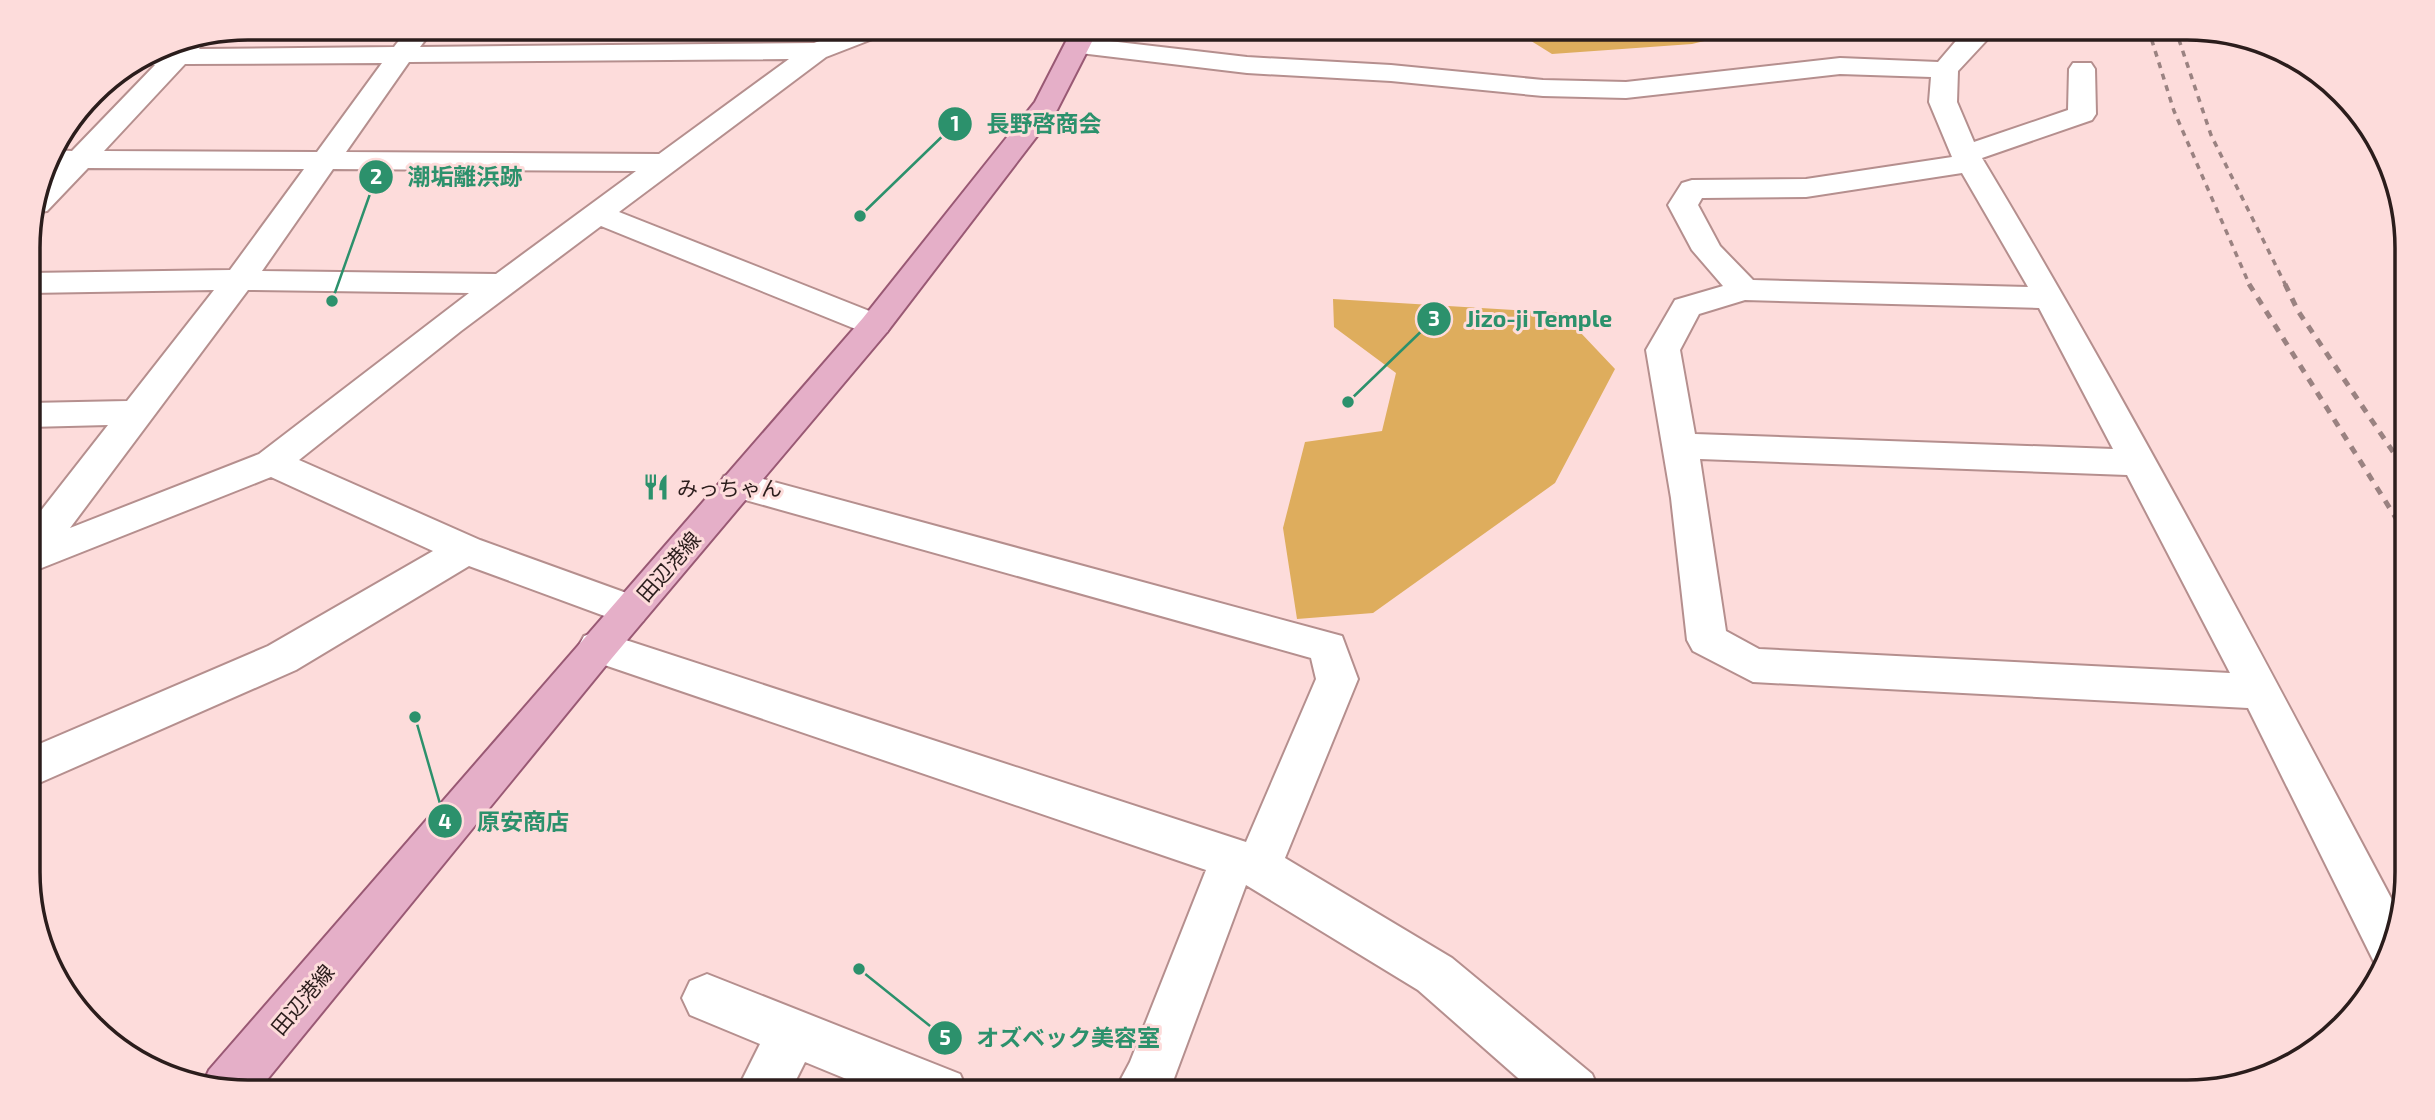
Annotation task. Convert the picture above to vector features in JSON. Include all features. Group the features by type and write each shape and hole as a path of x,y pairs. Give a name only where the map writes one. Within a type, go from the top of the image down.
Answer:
{"main road":[{"name":"田辺港線","path":"235,1079 629,610 875,325 1047,104 1081,41"}],"street":[{"path":"1970,40 1945,71 1943,102 1967,159 2050,298 2139,463 2385,935"},
{"path":"41,541 239,280 411,41"},
{"path":"41,552 272,463 504,284 817,51 845,41"},
{"path":"1109,41 1247,65 1391,73 1543,88 1626,90 1840,66 1945,71"},
{"path":"195,47 401,54 817,51"},
{"path":"47,193 184,50"},
{"path":"1744,290 1707,250 1683,205 1692,189 1806,188 1967,159 2082,114 2082,69"},
{"path":"61,159 666,163"},
{"path":"598,214 875,325"},
{"path":"41,283 239,280 504,284"},
{"path":"2050,298 1744,290 1686,307 1664,350 1681,446 1707,640 1753,665 2260,692"},
{"path":"41,415 138,413"},
{"path":"1681,446 2139,463"},
{"path":"272,463 466,550 629,610"},
{"path":"737,485 1328,647 1337,679 1245,863 1149,1080"},
{"path":"40,764 282,658 466,550"},
{"path":"598,647 1245,863 1435,974 1559,1079"},
{"path":"707,998 911,1080"},
{"path":"768,1080 793,1033"}],"shaded area":[{"path":"1530,40 1707,40 1692,44 1552,54"},
{"path":"1333,299 1562,313 1615,369 1555,483 1373,613 1297,619 1283,528 1305,442 1382,431 1396,373 1334,327"}],"railway":[{"path":"2152,40 2174,111 2249,285"},
{"path":"2179,40 2211,135 2286,286"},
{"path":"2285,284 2298,311 2395,455"},
{"path":"2249,285 2395,516"}],"place":[{"name":"長野啓商会","path":"860,216"},
{"name":"潮垢離浜跡","path":"332,301"},
{"name":"Jizo-ji Temple","path":"1348,402"},
{"name":"みっちゃん","path":"656,487"},
{"name":"原安商店","path":"415,717"},
{"name":"オズベック美容室","path":"859,969"}]}
